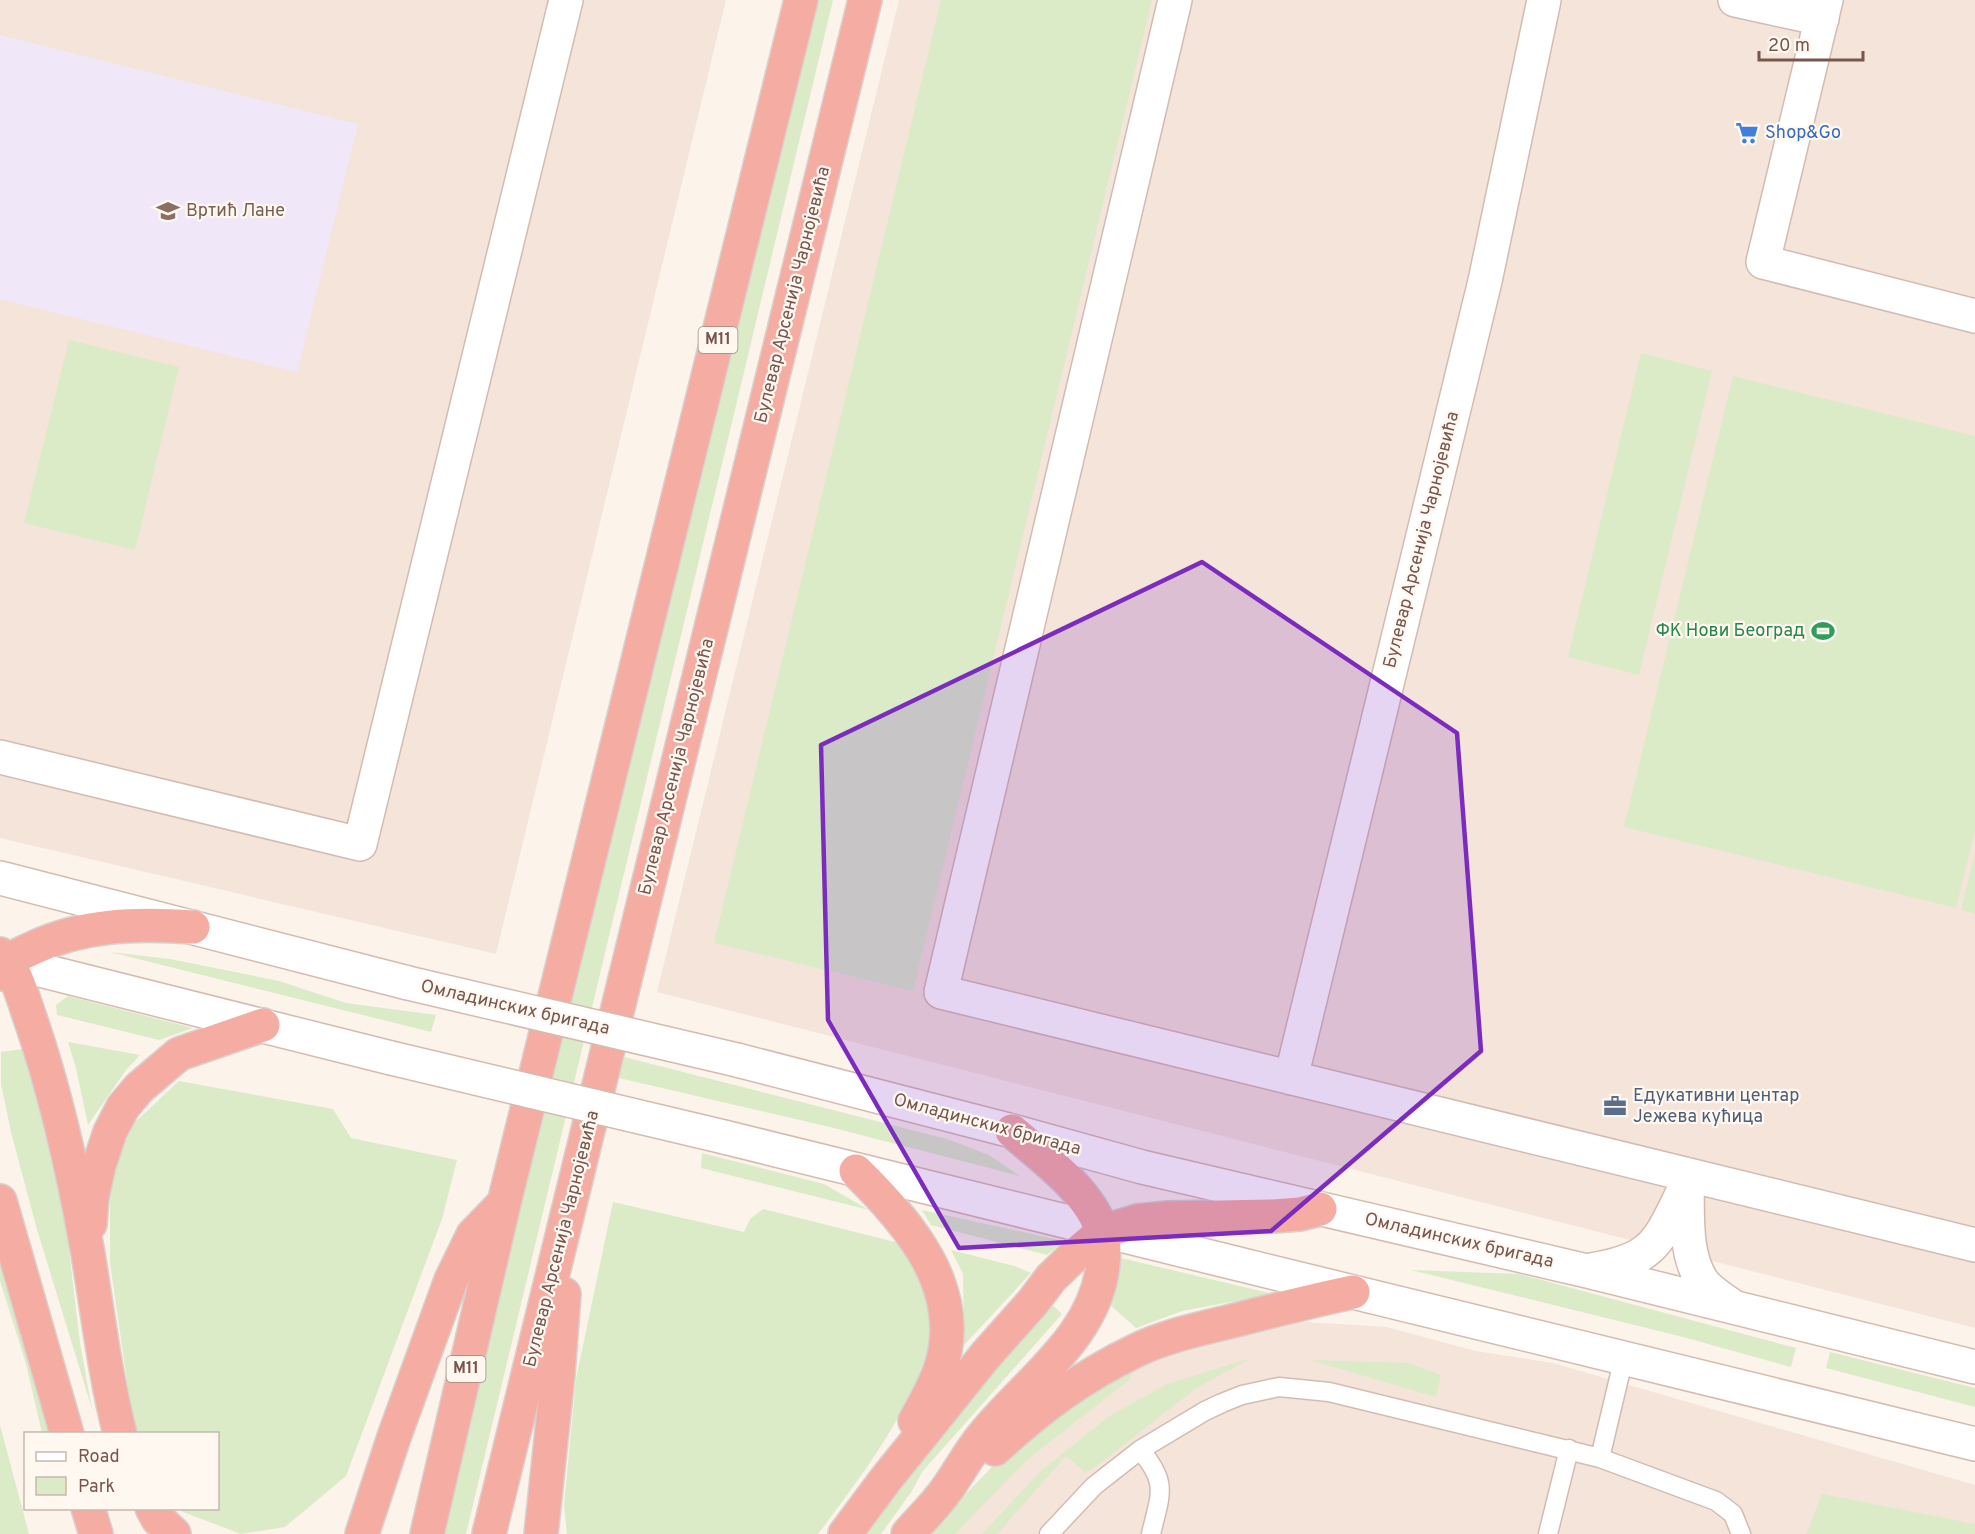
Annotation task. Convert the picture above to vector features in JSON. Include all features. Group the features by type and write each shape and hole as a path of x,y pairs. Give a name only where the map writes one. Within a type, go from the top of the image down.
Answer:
{"highway":[{"name":"M11","path":"427,1534 504,1203 801,0"},
{"name":"Булевар Арсенија Чарнојевића","path":"489,1534 865,0"},
{"path":"120,1432 104,1355 88,1252 49,1078 24,997 2,962 52,939 77,932 116,925 153,924 193,927"},
{"path":"88,1252 92,1197 99,1165 110,1132 123,1107 139,1088 179,1054 263,1025"},
{"path":"908,1534 946,1491 982,1437 1060,1353 1098,1294 1104,1255 1102,1232 1091,1208 1076,1189 1012,1131"},
{"path":"856,1171 886,1200 915,1237 932,1267 946,1302 946,1333 942,1365 930,1394 886,1479"},
{"path":"0,1201 66,1432"},
{"path":"342,1534 366,1523 394,1437 451,1280 473,1235 504,1203"},
{"path":"845,1534 886,1479 1051,1278 1102,1232 1138,1221 1168,1218 1274,1216 1300,1214 1320,1209"},
{"path":"542,1530 561,1338 567,1221"},
{"path":"946,1491 1057,1396 1139,1349 1194,1331 1353,1292"},
{"path":"88,1510 96,1534"},
{"path":"153,1510 158,1519 174,1534"}],"street":[{"path":"0,757 360,844 566,0"},
{"path":"1175,0 941,992 1291,1078 1688,1180 1975,1245"},
{"name":"Булевар Арсенија Чарнојевића","path":"1291,1078 1485,281 1544,0"},
{"path":"1735,0 1824,10 1763,262 1975,316"},
{"name":"Омладинских бригада","path":"0,878 408,983 737,1060 1142,1167 1587,1271 1975,1367"},
{"path":"2,962 1975,1444"},
{"path":"1587,1271 1615,1266 1649,1251 1663,1233 1688,1180"},
{"path":"1688,1180 1689,1239 1693,1262 1702,1282 1738,1309"}],"lane":[{"path":"1600,1458 1624,1357"},
{"path":"1049,1534 1094,1486 1140,1450 1222,1403 1242,1395 1280,1387 1329,1392 1600,1458 1716,1501 1733,1514 1741,1534"},
{"path":"1548,1534 1569,1449"},
{"path":"1140,1450 1155,1467 1160,1481 1160,1496 1151,1534"}],"highlighted area":[{"path":"1202,562 1457,733 1481,1051 1271,1231 959,1248 828,1020 821,745"}],"shaded area":[{"path":"0,0 726,0 496,954 0,838"},
{"path":"899,0 1975,0 1975,1328 657,992"},
{"name":"Вртић Лане","path":"0,35 358,124 297,372 0,299"},
{"path":"1288,1321 1386,1327 1476,1351 1553,1363 1975,1485 1975,1534 927,1534 1026,1432 1166,1346"}],"green space":[{"path":"808,0 833,0 466,1534 440,1534"},
{"path":"941,0 1152,0 913,991 714,943"},
{"path":"69,340 179,367 135,550 24,523"},
{"path":"1641,353 1712,371 1639,675 1568,657"},
{"name":"ФК Нови Београд","path":"1733,376 1975,436 1975,830 1956,908 1624,827"},
{"path":"1975,852 1975,913 1961,910"},
{"path":"110,952 170,959 279,981 346,1003 436,1015 431,1032"},
{"path":"68,996 193,1028 159,1040 57,1015 56,1005"},
{"path":"68,1042 140,1055 126,1070 88,1125 76,1068"},
{"path":"30,1048 59,1165 80,1343 92,1409 36,1226 1,1084 1,1052"},
{"path":"624,1057 947,1139 989,1155 1020,1176 830,1127 619,1078"},
{"path":"179,1081 333,1109 351,1138 457,1160 442,1219 346,1476 285,1527 241,1534 183,1512 181,1510 219,1510 219,1432 138,1432 133,1422 110,1263 110,1177 134,1123"},
{"path":"702,1153 824,1184 869,1210 701,1168"},
{"path":"613,1202 744,1232 750,1219 763,1209 899,1243 926,1297 930,1318 929,1343 921,1371 890,1431 852,1489 818,1534 567,1534 564,1505 576,1379"},
{"path":"922,1210 1064,1241 1047,1255 931,1225"},
{"path":"0,1237 58,1432 42,1432 26,1364 0,1281"},
{"path":"951,1250 1014,1266 1031,1273 964,1345 963,1274"},
{"path":"1121,1258 1269,1293 1182,1311 1136,1328 1109,1304"},
{"path":"1411,1270 1519,1274 1796,1348 1791,1367 1683,1337"},
{"path":"1051,1303 1062,1314 922,1472 912,1491 881,1534 862,1534 984,1376"},
{"path":"1830,1352 1975,1388 1975,1407 1826,1368"},
{"path":"1251,1358 1195,1389 1093,1469 1085,1472 1066,1456 997,1534 982,1534 1042,1470 1108,1417 1167,1384"},
{"path":"1134,1360 1130,1379 1027,1460 955,1534 927,1534 1026,1432"},
{"path":"1310,1360 1408,1363 1441,1375 1436,1397"},
{"path":"0,1425 29,1534 0,1534"},
{"path":"1822,1494 1975,1524 1975,1534 1806,1534"}],"place":[{"name":"Shop&Go","path":"1747,133"},
{"name":"Вртић Лане","path":"168,211"},
{"name":"ФК Нови Београд","path":"1823,631"},
{"name":"Едукативни центар Јежева кућица","path":"1615,1106"}]}
